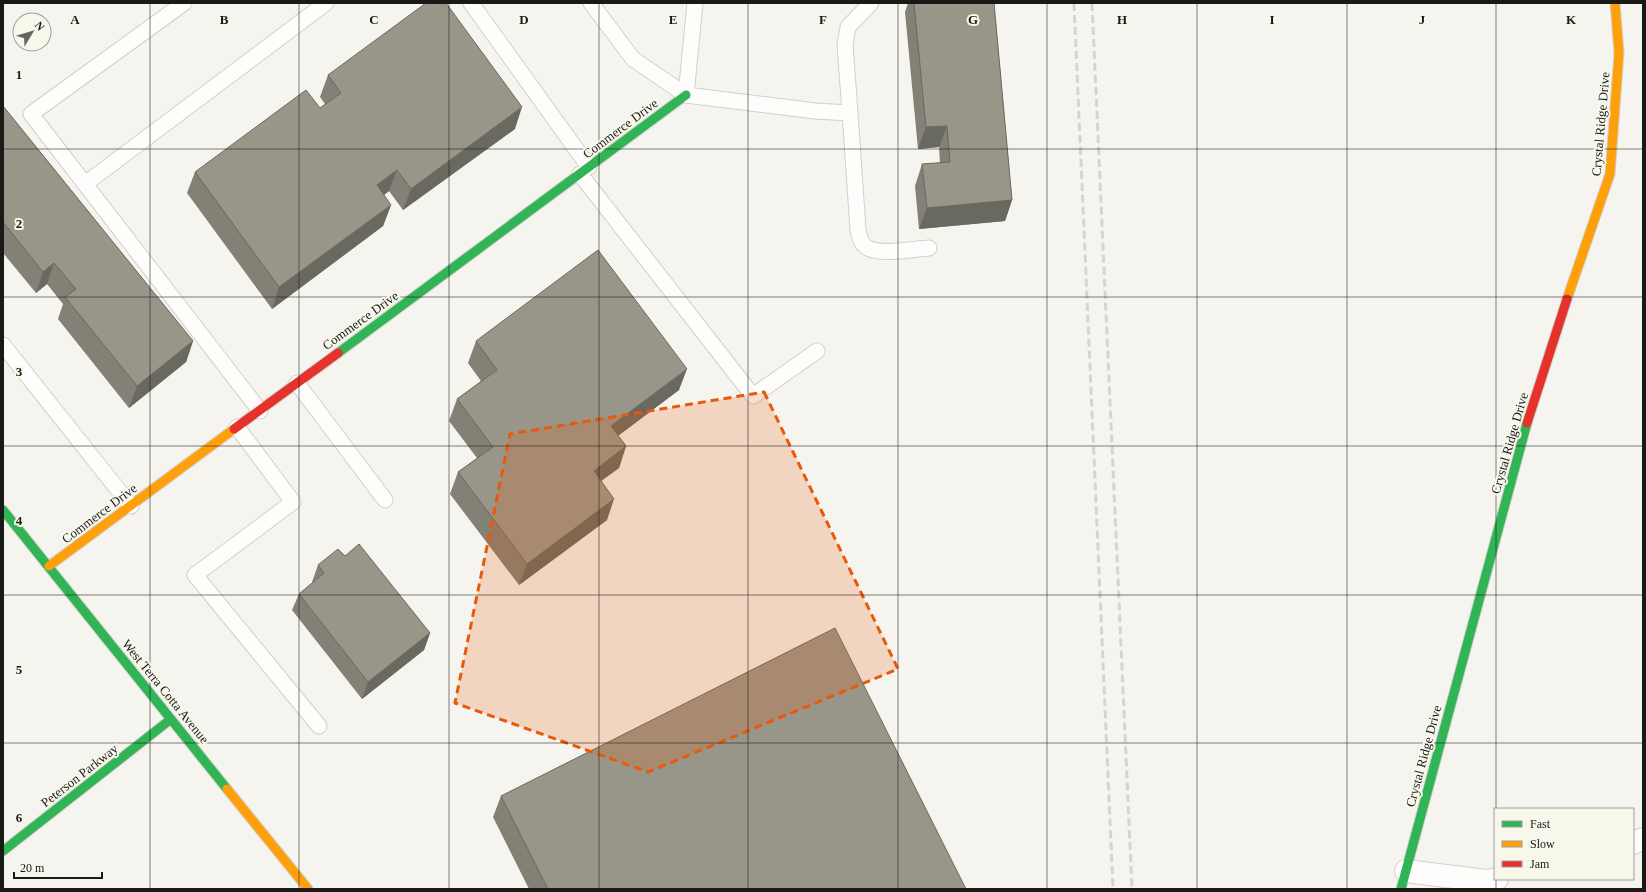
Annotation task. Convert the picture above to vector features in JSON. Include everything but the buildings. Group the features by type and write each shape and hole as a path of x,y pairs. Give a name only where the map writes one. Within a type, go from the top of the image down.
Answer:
{"street":[{"name":"Crystal Ridge Drive","path":"1404,880 1450,703 1527,422 1567,298 1610,174 1619,53 1615,3"},
{"name":"Commerce Drive","path":"49,566 686,96"},
{"name":"West Terra Cotta Avenue","path":"3,510 308,889"},
{"name":"Peterson Parkway","path":"3,851 171,719"},
{"path":"1404,880 1486,881 1494,880"}],"lane":[{"path":"184,3 31,114 260,411"},
{"path":"85,184 326,3"},
{"path":"471,3 584,171 753,396 817,352"},
{"path":"591,3 633,59 686,96 815,111 850,113"},
{"path":"686,96 695,3"},
{"path":"871,3 848,27 845,45 858,230 861,242 866,247 881,251 929,248"},
{"path":"3,345 131,506"},
{"path":"297,383 385,500"},
{"path":"237,427 293,502 195,575 319,726"}],"highlighted area":[{"path":"764,392 898,669 648,772 455,703 510,434"}],"railway":[{"path":"1074,3 1113,889"},
{"path":"1092,3 1132,889"}],"traffic: fast":[{"path":"338,353 686,95"},
{"path":"1401,889 1527,423"},
{"path":"3,510 227,789"},
{"path":"3,851 171,719"}],"traffic: slow":[{"path":"1567,299 1610,174 1619,53 1615,3"},
{"path":"49,566 234,429"},
{"path":"227,789 308,889"}],"traffic: jam":[{"path":"1527,423 1567,299"},
{"path":"234,429 338,353"}]}
